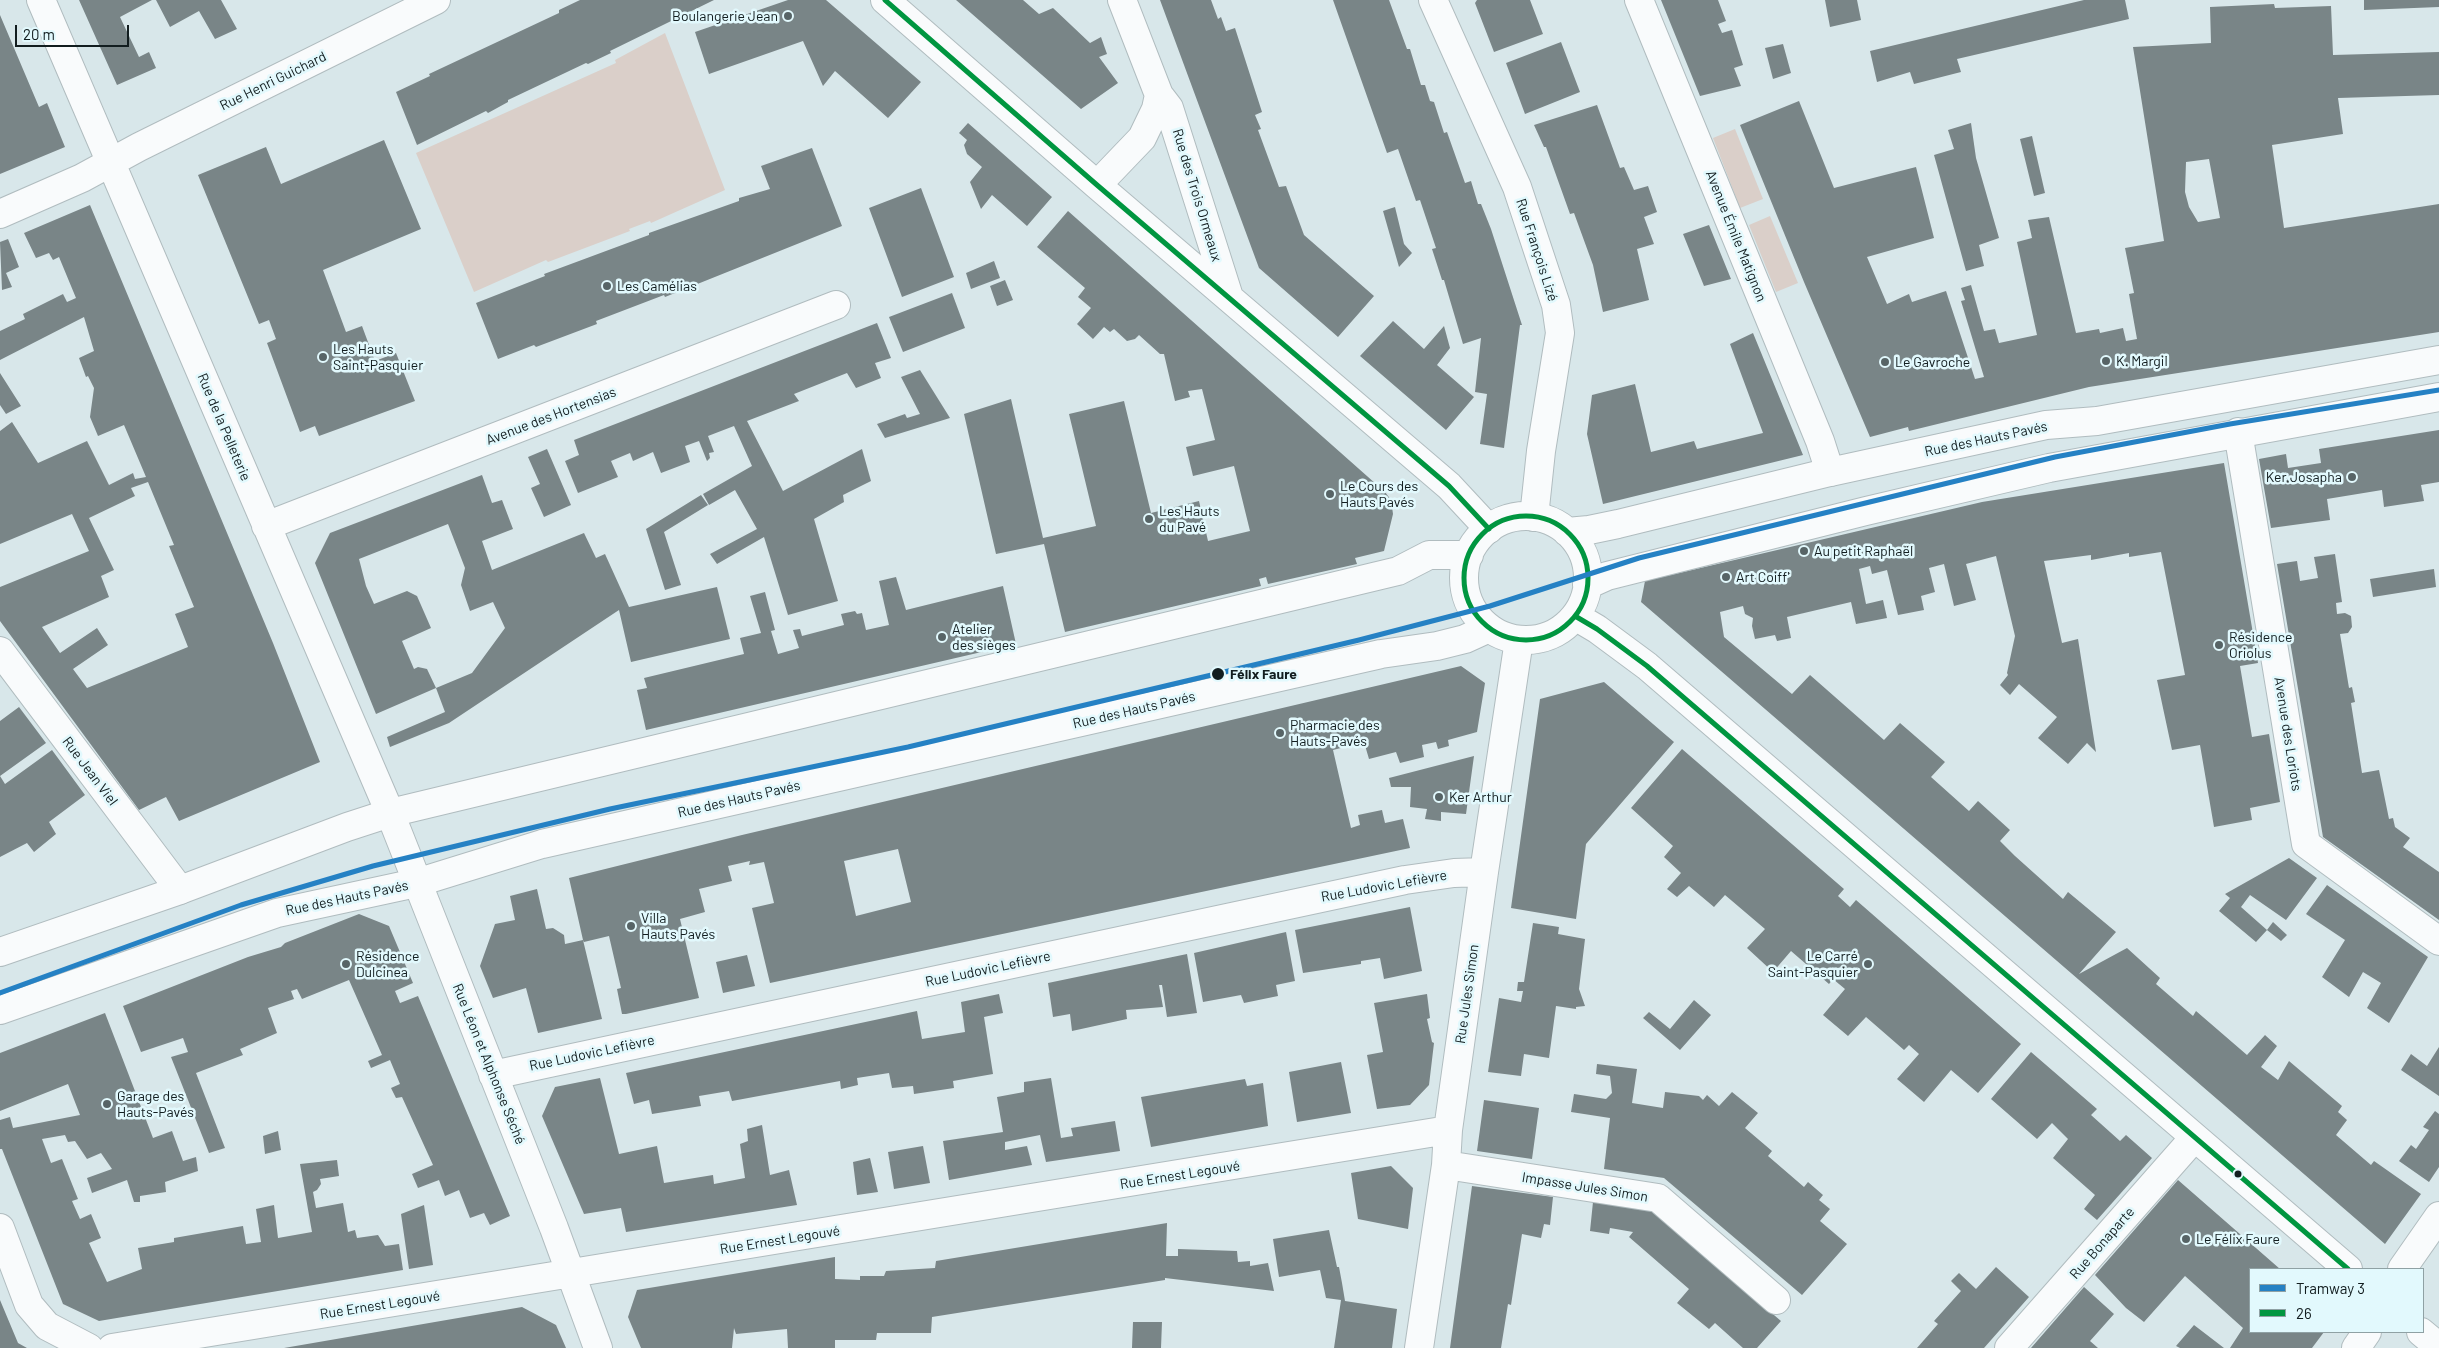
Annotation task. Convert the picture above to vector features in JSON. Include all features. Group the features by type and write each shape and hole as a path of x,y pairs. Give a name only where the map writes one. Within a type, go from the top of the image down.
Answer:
{"street":[{"name":"Rue de la Pelleterie","path":"41,0 390,814 405,854"},
{"name":"Rue Henri Guichard","path":"0,214 82,178 436,0"},
{"path":"885,0 1097,185 1449,486 1489,529"},
{"name":"Rue des Trois Ormeaux","path":"1122,0 1159,96 1169,108 1230,298"},
{"name":"Rue François Lizé","path":"1433,0 1517,187 1556,305 1560,333 1541,451 1534,517"},
{"name":"Avenue Émile Matignon","path":"1640,0 1820,441 1830,472"},
{"name":"Rue des Trois Ormeaux","path":"1097,185 1142,138 1156,109 1159,96"},
{"name":"Avenue des Hortensias","path":"266,526 836,305"},
{"name":"Rue des Hauts Pavés","path":"1567,532 1590,530 1618,524 1830,472 2046,425 2097,421 2439,360"},
{"path":"1587,585 1606,576 1866,511 2049,468 2238,432 2439,397"},
{"name":"Avenue des Loriots","path":"2238,432 2306,844 2439,941"},
{"path":"1534,517 1546,520 1567,532 1576,542 1584,557 1587,585 1585,596 1575,616 1556,632 1545,637 1519,640 1504,636 1489,628 1478,618 1466,595 1464,577 1469,555 1481,536 1489,529 1510,518 1534,517"},
{"path":"0,952 180,890 346,827 390,814 1398,571 1429,555 1469,555"},
{"path":"1575,616 1597,629 1647,666 2347,1268"},
{"name":"Rue des Hauts Pavés","path":"0,1010 277,913 416,883 542,844 1371,657 1437,646 1465,639 1489,628"},
{"name":"Rue Jules Simon","path":"1419,1348 1446,1165 1448,1130 1484,872 1519,640"},
{"name":"Rue Jean Viel","path":"0,651 180,890"},
{"name":"Rue Léon et Alphonse Séché","path":"405,854 494,1075 598,1348"},
{"name":"Rue Ludovic Lefièvre","path":"494,1075 1405,880 1454,873 1484,872"},
{"name":"Rue Ernest Legouvé","path":"112,1348 1448,1130"},
{"name":"Rue Bonaparte","path":"2009,1348 2194,1138"},
{"name":"Impasse Jules Simon","path":"1446,1165 1658,1198 1776,1300"},
{"path":"2403,1268 2439,1216"},
{"path":"0,1228 29,1305 47,1326 89,1348"},
{"path":"2356,1348 2366,1333"},
{"path":"2422,1333 2439,1347"}],"shaded area":[{"path":"665,33 725,190 651,223 650,221 629,229 630,231 548,262 546,260 474,292 416,153 616,63 615,60"},
{"path":"1735,129 1763,199 1740,208 1713,138"},
{"path":"1770,216 1798,283 1776,292 1749,225"}],"building":[{"path":"79,0 152,0 120,17 139,57 149,52 156,68 117,85"},
{"path":"156,0 221,0 237,29 215,39 199,11 170,27"},
{"path":"580,0 714,0 610,51 611,53 588,64 586,63 508,100 508,102 488,113 486,111 417,145 396,92 430,76 429,74 559,13 559,10"},
{"path":"788,0 826,0 921,82 888,118 835,71 823,86 803,41 709,74 695,32"},
{"path":"956,0 1023,0 1039,14 1053,8 1090,43 1101,37 1107,54 1099,57 1118,83 1081,109"},
{"path":"1160,0 1211,0 1218,19 1221,17 1226,31 1235,28 1262,112 1255,115 1261,129 1258,130 1279,187 1286,186 1304,235 1374,296 1338,337 1259,268"},
{"path":"1333,0 1389,0 1407,49 1410,49 1421,85 1425,85 1430,101 1434,102 1444,133 1447,132 1465,183 1471,181 1478,204 1481,204 1491,229 1522,325 1520,325 1504,448 1480,444 1487,394 1475,392 1481,338 1463,344 1444,280 1442,280 1432,249 1436,248 1420,200 1416,201 1398,149 1387,153"},
{"path":"1477,0 1530,0 1543,34 1494,52 1475,3"},
{"path":"1661,0 1718,0 1726,21 1718,24 1722,33 1732,30 1743,65 1734,68 1741,86 1700,96"},
{"path":"1825,0 1857,0 1861,20 1830,27"},
{"path":"2084,0 2125,0 2129,19 1957,59 1961,72 1914,84 1910,72 1877,82 1870,51"},
{"path":"2364,0 2439,0 2439,7 2364,10"},
{"path":"2274,4 2275,8 2331,6 2333,55 2439,52 2439,95 2338,98 2343,134 2272,145 2284,228 2439,204 2439,332 2089,387 1909,431 1908,427 1870,437 1740,125 1799,101 1834,188 1916,167 1934,238 1867,257 1887,304 1909,294 1912,302 1946,291 1975,379 1984,377 1961,301 1965,300 1961,288 1971,285 1984,331 1995,329 1999,343 2037,335 2017,242 2032,238 2028,220 2049,217 2076,333 2099,329 2100,333 2123,328 2126,341 2137,339 2129,294 2134,293 2125,248 2164,241 2133,47 2211,43 2210,7","holes":["2209,159 2220,218 2198,222 2189,207 2185,192 2186,162"]},
{"path":"0,15 39,107 47,103 65,147 0,174"},
{"path":"1561,42 1580,92 1525,114 1506,63"},
{"path":"1783,44 1791,73 1773,79 1765,48"},
{"path":"1597,105 1620,168 1624,167 1634,190 1648,186 1657,212 1644,217 1654,244 1637,249 1649,300 1603,312 1593,265 1574,213 1570,214 1546,147 1544,147 1534,125"},
{"path":"968,123 1052,197 1027,226 992,195 981,209 970,182 982,167 967,154 964,145 967,140 959,133"},
{"path":"1971,123 1976,158 1999,238 1979,245 1984,266 1966,271 1934,155 1954,149 1948,130"},
{"path":"2032,136 2045,193 2034,196 2020,139"},
{"path":"384,140 421,229 323,270 346,332 362,326 375,361 396,353 415,401 319,436 315,426 300,432 267,343 276,339 269,320 259,324 198,175 266,147 281,184"},
{"name":"Les Camélias","path":"812,148 842,226 665,297 664,295 596,321 597,324 498,359 476,303 545,276 544,274 649,235 649,233 739,201 739,198 770,189 761,166"},
{"path":"921,188 954,277 902,297 869,208"},
{"path":"90,205 273,643 320,762 179,821 166,797 139,810 0,621 0,587 89,551 72,514 0,544 0,431 12,422 38,463 87,441 109,485 133,473 135,479 146,477 124,425 98,436 90,417 94,388 88,376 86,377 79,358 94,351 84,317 0,360 0,331 25,319 23,314 63,294 67,302 76,298 59,257 53,260 49,253 36,258 24,233","holes":["148,482 174,545 169,546 194,607 175,614 188,647 87,688 73,669 108,645 97,628 60,653 42,627 109,597 101,576 114,570 89,518 135,496 131,488"]},
{"path":"1395,207 1404,244 1412,253 1399,267 1383,211"},
{"path":"1068,211 1385,492 1391,500 1393,514 1384,551 1355,558 1357,564 1268,584 1266,577 1259,579 1261,586 1065,632 1044,544 996,554 964,414 1011,399 1043,538 1096,526 1069,414 1124,401 1151,513 1199,501 1208,541 1250,531 1234,466 1193,476 1186,447 1215,440 1202,389 1188,391 1190,397 1175,401 1164,354 1160,354 1139,335 1135,339 1127,341 1114,329 1110,332 1104,327 1093,339 1077,324 1091,308 1078,297 1085,288 1037,247"},
{"path":"1709,225 1731,279 1704,286 1683,234"},
{"path":"8,239 19,267 6,273 12,287 2,290 0,242"},
{"path":"994,261 1000,278 971,289 966,273"},
{"path":"1005,280 1013,300 997,306 990,286"},
{"path":"952,293 965,328 903,352 889,317"},
{"path":"1393,321 1424,349 1444,326 1450,348 1437,365 1474,397 1446,430 1360,356"},
{"path":"877,323 891,358 875,363 881,378 856,388 847,373 794,394 799,401 747,421 783,491 862,449 871,481 843,495 844,502 814,519 838,601 788,615 764,537 717,564 710,554 757,529 735,490 709,505 703,494 752,466 734,426 708,436 714,452 709,453 710,458 707,461 699,441 685,446 690,462 661,473 653,452 633,461 630,453 611,461 618,477 578,493 565,461 579,455 574,440"},
{"path":"1753,333 1803,455 1603,504 1587,434 1592,395 1635,384 1651,452 1694,441 1697,449 1763,433 1730,344"},
{"path":"920,370 950,418 885,438 877,424 905,414 907,418 920,414 901,377"},
{"path":"0,373 21,406 6,414 0,405"},
{"path":"2439,430 2439,482 2421,485 2424,501 2384,507 2382,490 2327,499 2330,520 2271,528 2259,459 2286,454 2288,468 2321,463 2319,449"},
{"path":"547,449 571,505 544,517 531,488 540,484 528,457"},
{"path":"2224,463 2258,663 2240,666 2252,737 2269,734 2280,802 2250,808 2252,820 2214,827 2200,745 2172,750 2157,680 2185,675 2161,552 2129,557 2129,553 2091,560 2091,555 2044,561 2062,643 2078,639 2096,752 2087,743 2068,764 2038,738 2057,717 2019,684 2010,695 2000,685 2008,675 2015,636 1996,556 1966,564 1976,600 1954,606 1944,564 1929,568 1935,592 1921,596 1924,610 1898,615 1887,570 1872,574 1870,566 1859,569 1866,604 1883,600 1887,618 1856,624 1851,602 1787,617 1791,638 1777,641 1775,635 1755,639 1752,626 1753,618 1745,614 1743,606 1720,612 1724,637 1792,694 1810,675 1884,740 1900,723 1945,762 1931,777 1969,811 1978,801 2010,830 2000,841 2015,856 2063,899 2068,892 2116,932 2079,974 2127,948 2160,978 2156,984 2193,1016 2196,1011 2247,1055 2265,1035 2277,1046 2261,1067 2278,1080 2289,1061 2342,1106 2338,1112 2347,1120 2336,1135 2371,1165 2374,1161 2421,1194 2385,1244 1641,602 1645,581 1982,502"},
{"path":"482,475 492,503 502,500 513,529 482,541 492,570 584,533 596,558 605,554 629,607 717,587 730,639 631,662 619,610 449,723 390,747 387,737 445,712 436,688 376,714 315,563 330,533","holes":["448,524 465,568 461,585 470,611 493,602 505,628 472,673 436,688 427,669 418,667 414,669 402,641 431,628 417,596 407,591 374,604 366,586 359,559"]},
{"path":"701,495 708,505 664,532 681,585 665,590 646,529"},
{"path":"2335,554 2342,602 2336,603 2337,614 2345,613 2351,616 2352,627 2348,633 2340,634 2349,688 2352,687 2355,702 2351,703 2362,773 2379,770 2389,819 2393,818 2395,827 2410,838 2403,847 2439,872 2439,920 2323,837 2277,564 2297,561 2300,581 2318,578 2314,557"},
{"path":"2434,569 2436,587 2373,597 2370,579"},
{"path":"896,577 906,610 1003,586 1016,644 646,730 637,690 647,688 644,678 744,654 740,638 761,633 750,596 765,592 775,630 771,631 778,654 799,648 793,630 800,629 802,636 844,625 841,614 855,611 857,614 862,613 866,630 889,625 879,581"},
{"path":"1461,666 1485,683 1477,732 1448,740 1449,746 1438,749 1436,742 1422,745 1424,757 1400,763 1396,752 1369,759 1364,742 1333,750 1351,828 1360,825 1358,815 1382,810 1385,823 1403,819 1410,848 770,983 752,908 774,903 764,862 749,865 750,861 728,866 732,881 699,889 705,912 680,919 699,998 622,1014 617,989 621,988 609,936 584,942 569,878 742,835","holes":["898,849 911,902 856,916 844,861"]},
{"path":"1604,682 1674,742 1586,844 1576,919 1511,908 1540,699"},
{"path":"19,707 46,743 0,776 0,721"},
{"name":"Le Carré Saint-Pasquier","path":"1682,749 1844,889 1838,896 1850,907 1856,900 2021,1044 1978,1093 1951,1070 1924,1102 1897,1079 1919,1054 1909,1045 1904,1050 1866,1017 1848,1036 1823,1015 1845,989 1833,979 1829,984 1791,951 1773,972 1747,948 1765,929 1725,895 1714,907 1689,886 1677,897 1667,889 1681,873 1664,857 1673,846 1631,808"},
{"path":"52,750 85,795 49,822 56,834 34,852 27,843 0,857 0,776 5,784"},
{"name":"Ker Arthur","path":"1474,756 1466,814 1441,812 1441,821 1425,819 1427,809 1410,807 1411,787 1391,787 1389,778"},
{"path":"2289,858 2317,878 2286,920 2250,895 2241,907 2267,930 2256,942 2219,911 2230,898 2225,894"},
{"path":"2327,885 2428,957 2389,1023 2367,1008 2381,983 2363,972 2349,997 2322,977 2345,940 2306,914"},
{"path":"537,889 546,929 553,928 564,935 565,944 583,940 602,1019 538,1033 526,988 493,998 480,966 495,924 515,920 510,896"},
{"path":"1410,907 1422,971 1384,979 1380,958 1361,961 1361,964 1303,973 1295,930"},
{"path":"359,914 389,926 413,983 395,991 400,1003 418,996 510,1216 490,1225 484,1213 470,1218 459,1190 445,1196 439,1180 418,1188 412,1174 433,1165 402,1097 396,1098 391,1088 400,1084 390,1060 371,1068 368,1061 382,1055 349,980 302,999 297,989 291,991 294,999 268,1008 277,1033 240,1049 243,1055 196,1073 225,1148 209,1153 171,1057 188,1052 183,1038 141,1052 123,1006 248,957 281,947 285,943"},
{"path":"2273,922 2287,935 2281,941 2267,930"},
{"path":"1533,923 1559,927 1558,934 1585,939 1579,989 1585,1006 1576,1007 1576,1009 1556,1006 1549,1058 1524,1054 1521,1076 1488,1072 1499,998 1521,1002 1523,991 1517,991 1518,982 1524,982"},
{"path":"1286,932 1295,981 1276,985 1278,996 1244,1003 1241,995 1203,1002 1194,953"},
{"path":"1187,954 1197,1013 1167,1017 1162,985 1159,985 1163,1007 1126,1010 1127,1019 1072,1031 1070,1014 1053,1017 1048,983"},
{"path":"747,955 755,986 723,993 716,962"},
{"path":"999,994 1003,1013 984,1017 993,1074 953,1081 954,1088 914,1094 913,1086 892,1088 889,1073 857,1078 858,1085 841,1089 840,1081 732,1101 729,1091 699,1096 701,1106 652,1114 649,1100 634,1104 626,1073 917,1011 922,1039 965,1032 961,1002"},
{"path":"1427,994 1430,1018 1427,1019 1432,1042 1434,1043 1429,1085 1410,1105 1377,1109 1367,1055 1383,1052 1374,1003"},
{"path":"1694,1000 1711,1015 1680,1050 1643,1018 1649,1012 1670,1029"},
{"path":"105,1013 153,1138 172,1131 183,1161 196,1157 198,1171 165,1182 166,1192 140,1196 140,1202 134,1202 127,1180 92,1193 87,1178 112,1169 101,1153 87,1159 75,1141 68,1142 65,1135 42,1139 51,1163 62,1159 78,1199 72,1201 80,1219 91,1214 101,1238 89,1243 107,1282 142,1269 138,1248 174,1242 174,1238 243,1226 246,1244 261,1242 256,1209 274,1205 278,1238 312,1232 300,1164 337,1160 339,1176 320,1179 321,1184 313,1192 316,1208 343,1203 348,1232 355,1230 357,1238 378,1235 385,1246 399,1244 403,1270 99,1321 63,1304 2,1149 0,1149 0,1120 10,1117 13,1128 80,1115 68,1084 0,1111 0,1053"},
{"path":"2439,1047 2439,1096 2401,1070 2411,1054 2427,1066"},
{"path":"2031,1052 2097,1109 2091,1115 2120,1141 2126,1135 2152,1158 2097,1220 2084,1209 2095,1195 2053,1158 2068,1139 2052,1123 2037,1139 1991,1099"},
{"path":"1341,1062 1351,1113 1297,1122 1289,1072"},
{"path":"1597,1064 1637,1069 1632,1103 1663,1108 1665,1092 1699,1096 1703,1100 1707,1095 1719,1106 1732,1092 1758,1113 1745,1128 1772,1151 1768,1156 1804,1187 1808,1182 1823,1195 1819,1200 1830,1209 1820,1221 1847,1244 1802,1295 1664,1178 1604,1169 1610,1118 1571,1112 1574,1094 1606,1099 1612,1093 1610,1076 1596,1074"},
{"path":"600,1078 619,1154 657,1146 664,1183 713,1175 714,1184 745,1178 740,1144 748,1141 747,1129 762,1125 770,1175 789,1170 797,1205 626,1232 621,1208 584,1214 542,1116 555,1087"},
{"path":"1051,1078 1061,1138 1073,1136 1071,1128 1115,1121 1120,1151 1046,1162 1040,1135 1005,1142 1005,1150 1027,1146 1032,1165 949,1180 943,1141 1003,1132 997,1097 1024,1092 1024,1082"},
{"path":"1245,1079 1247,1086 1263,1083 1268,1126 1151,1147 1141,1097"},
{"path":"1484,1100 1539,1108 1532,1159 1477,1151"},
{"path":"2435,1111 2439,1114 2439,1167 2429,1182 2399,1161 2411,1145 2416,1149 2429,1130 2423,1127"},
{"path":"278,1131 281,1150 265,1154 263,1136"},
{"path":"923,1146 930,1183 894,1189 888,1152"},
{"path":"870,1158 878,1192 857,1195 853,1162"},
{"path":"1391,1166 1413,1188 1408,1229 1358,1219 1351,1173"},
{"name":"Le Félix Faure","path":"2178,1180 2279,1268 2249,1268 2249,1333 2323,1333 2312,1348 2230,1348 2243,1328 2185,1276 2144,1322 2126,1308 2095,1275"},
{"path":"1472,1186 1553,1197 1550,1225 1544,1224 1541,1238 1522,1234 1511,1305 1508,1304 1501,1348 1450,1348"},
{"path":"1593,1202 1652,1211 1781,1321 1757,1348 1743,1348 1715,1323 1709,1329 1677,1303 1689,1289 1629,1237 1633,1232 1610,1228 1609,1234 1590,1231"},
{"path":"424,1205 433,1265 409,1269 401,1214"},
{"path":"1167,1223 1166,1256 1178,1256 1178,1249 1237,1251 1238,1262 1250,1261 1250,1266 1268,1263 1274,1291 1165,1278 1165,1280 932,1317 931,1333 877,1333 876,1340 835,1340 835,1348 788,1348 787,1329 736,1334 734,1328 732,1348 641,1348 628,1317 637,1290 835,1257 835,1279 860,1280 860,1276 884,1276 886,1271 935,1268 936,1261"},
{"path":"1329,1230 1337,1267 1339,1267 1345,1301 1397,1309 1392,1348 1334,1348 1341,1300 1326,1298 1320,1270 1279,1277 1273,1239"},
{"path":"1996,1267 2029,1297 1984,1348 1917,1348 1938,1324 1934,1321 1961,1291 1951,1281 1959,1273 1976,1289"},
{"path":"2084,1287 2114,1314 2090,1341 2098,1348 2031,1348"},
{"path":"0,1300 18,1343 27,1348 0,1348"},
{"path":"522,1307 556,1325 566,1348 284,1348"},
{"path":"1133,1322 1162,1322 1161,1348 1132,1348"},
{"path":"2194,1325 2224,1348 2180,1348 2176,1346"}],"tram line":[{"name":"3","path":"0,993 241,905 373,866 610,809 908,747 1359,640 1490,606 1639,558 2055,457 2230,424 2439,390"}],"transit line":[{"name":"26","path":"885,0 1097,185 1449,486 1489,529"},
{"name":"26","path":"1526,516 1550,521 1570,534 1583,554 1588,578 1583,602 1570,622 1550,635 1526,640 1502,635 1482,622 1469,602 1464,578 1469,554 1482,534 1502,521 1526,516"},
{"name":"26","path":"1575,616 1597,629 1647,666 2347,1268"}],"place":[{"name":"Boulangerie Jean","path":"788,16"},
{"name":"Les Camélias","path":"607,286"},
{"name":"Les Hauts Saint-Pasquier","path":"323,357"},
{"name":"K. Margil","path":"2106,361"},
{"name":"Le Gavroche","path":"1885,362"},
{"name":"Ker.Josapha","path":"2352,477"},
{"name":"Le Cours des Hauts Pavés","path":"1330,494"},
{"name":"Les Hauts du Pavé","path":"1149,519"},
{"name":"Au petit Raphaël","path":"1804,551"},
{"name":"Art Coiff'","path":"1726,577"},
{"name":"Atelier des sièges","path":"942,637"},
{"name":"Résidence Oriolus","path":"2219,645"},
{"name":"Félix Faure","path":"1218,674"},
{"name":"Pharmacie des Hauts-Pavés","path":"1280,733"},
{"name":"Ker Arthur","path":"1439,797"},
{"name":"Villa Hauts Pavés","path":"631,926"},
{"name":"Résidence Dulcinea","path":"346,964"},
{"name":"Le Carré Saint-Pasquier","path":"1868,964"},
{"name":"Garage des Hauts-Pavés","path":"107,1104"},
{"name":"Le Félix Faure","path":"2186,1239"}]}
